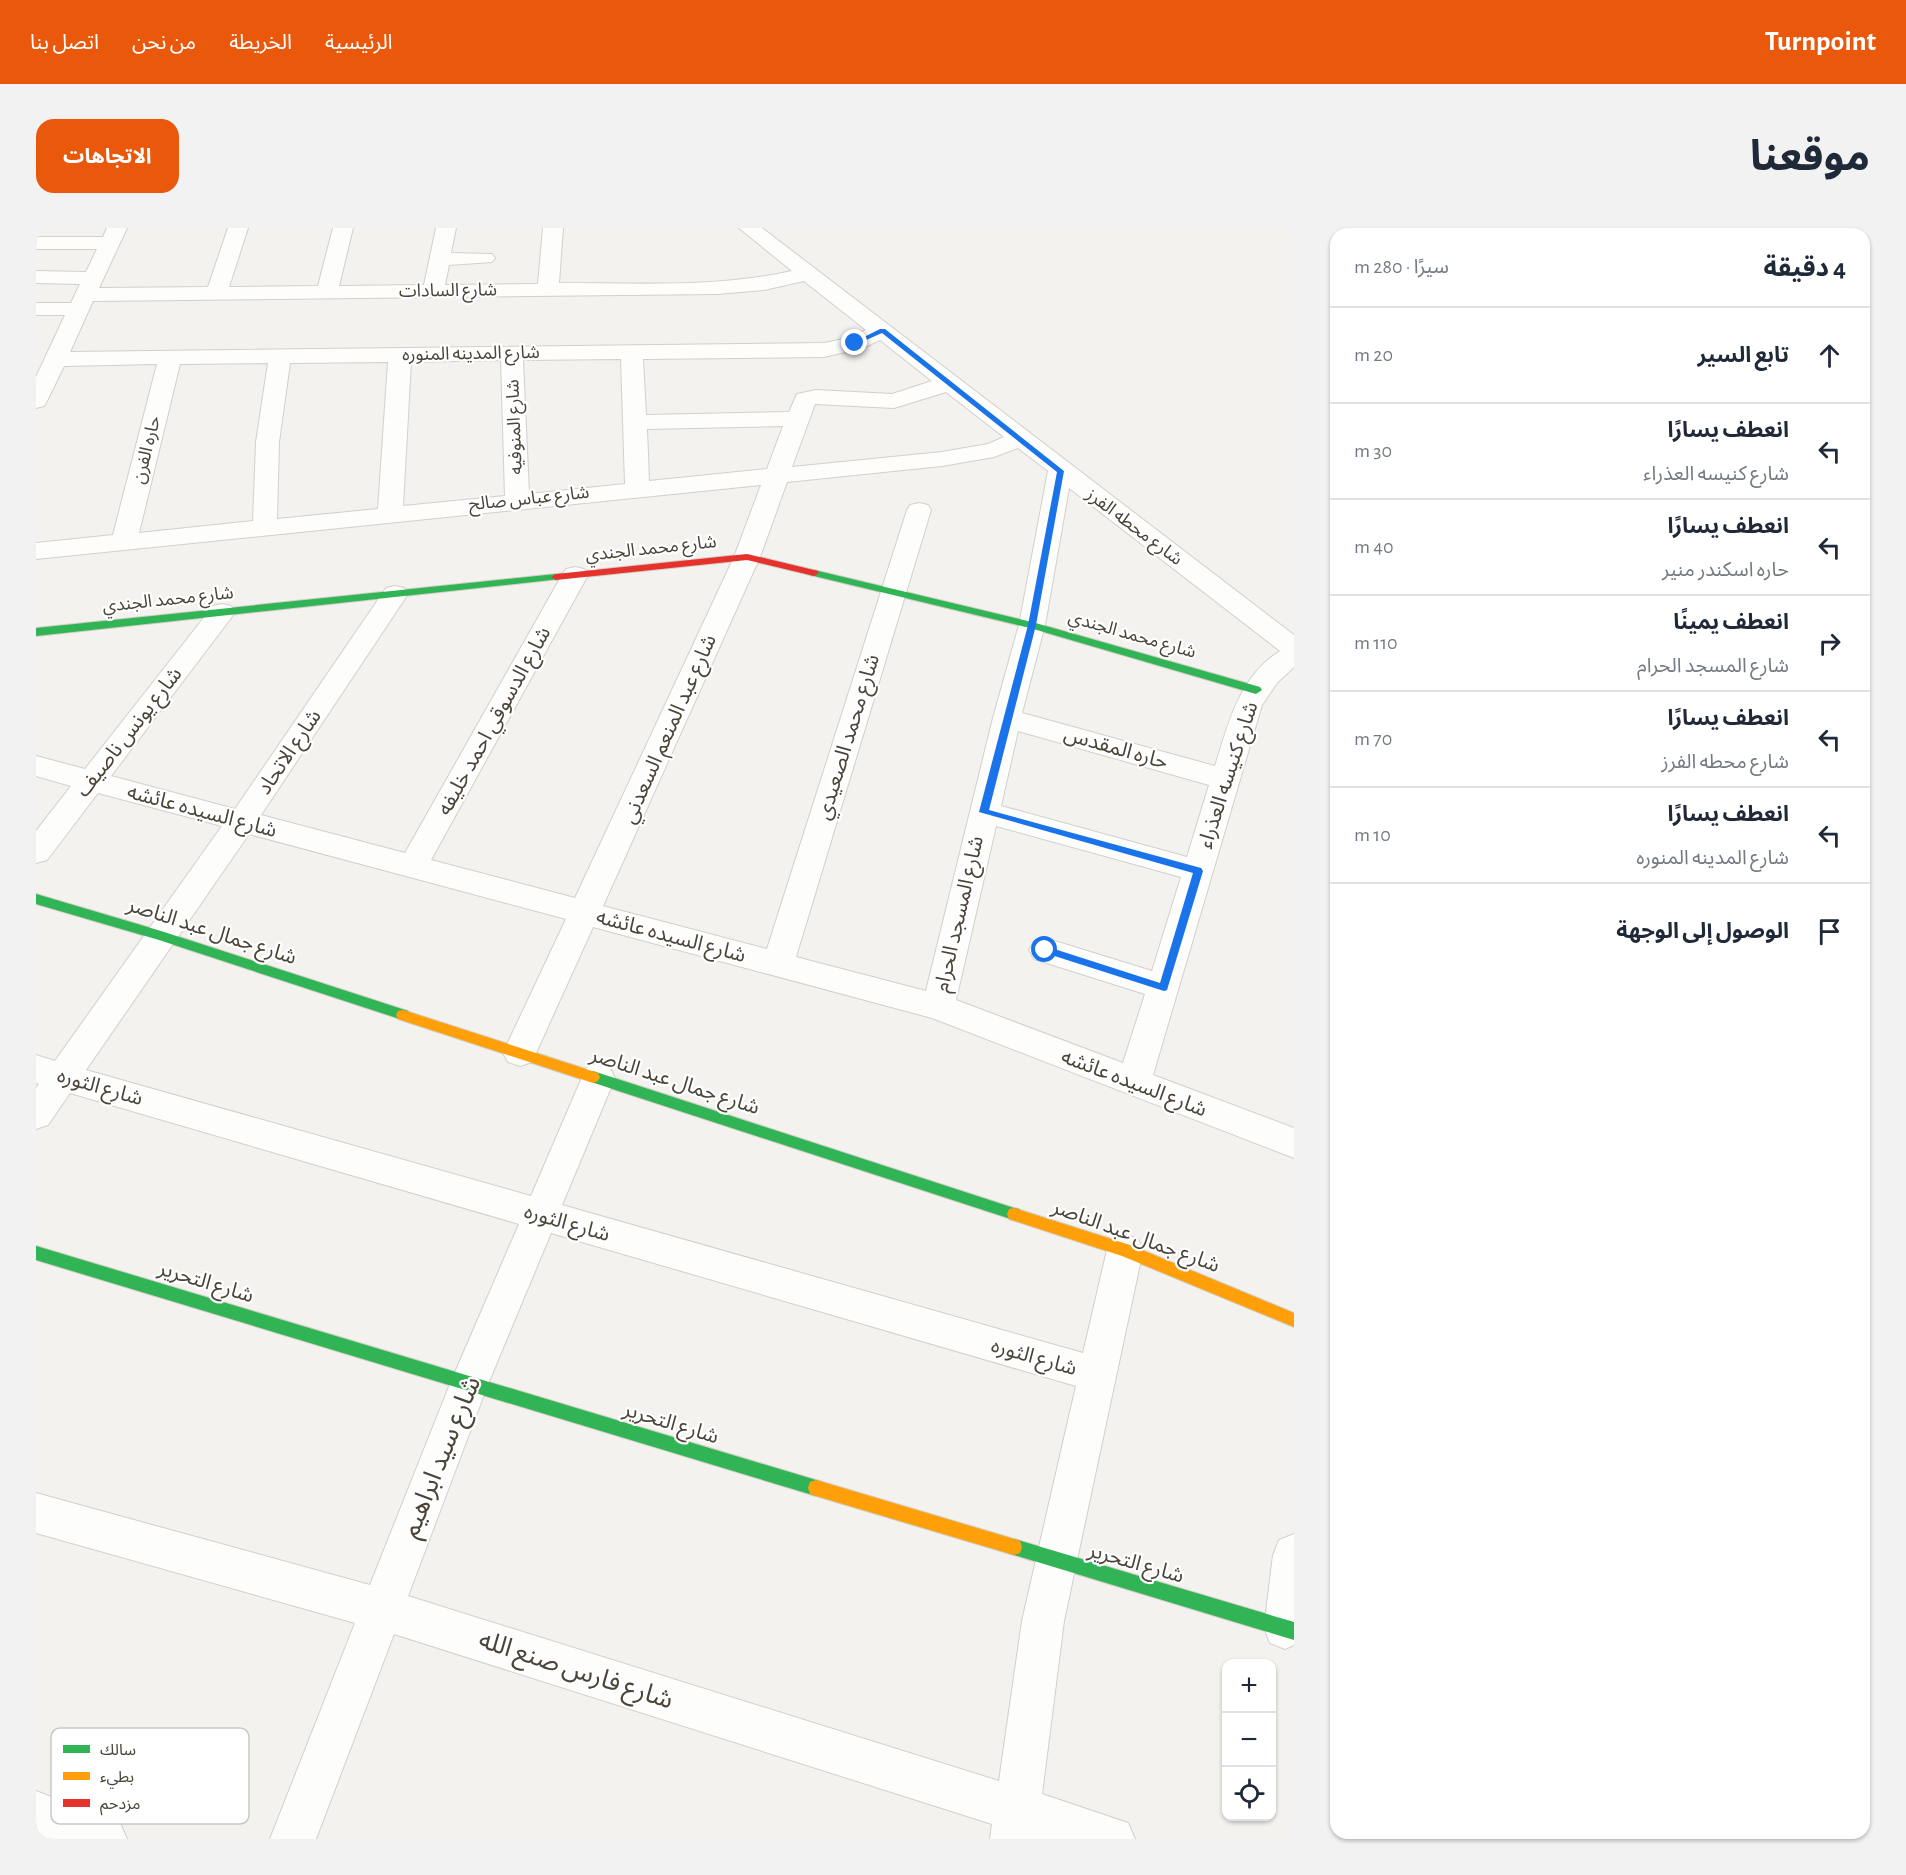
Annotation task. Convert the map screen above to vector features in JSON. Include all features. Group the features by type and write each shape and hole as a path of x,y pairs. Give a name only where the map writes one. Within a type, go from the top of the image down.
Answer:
{"street":[{"path":"217,293 238,228"},
{"path":"327,292 343,228"},
{"path":"433,291 447,228"},
{"path":"548,290 553,228"},
{"name":"شارع محطه الفرز","path":"749,228 1060,471 1294,648"},
{"path":"36,243 114,235"},
{"path":"36,401 114,235"},
{"path":"440,259 485,258"},
{"name":"شارع السادات","path":"87,294 743,287 808,274"},
{"path":"36,277 87,294"},
{"path":"36,309 87,294"},
{"name":"شارع المدينه المنوره","path":"56,359 824,350 855,343 882,331"},
{"path":"632,352 637,488"},
{"name":"شارع المنوفيه","path":"512,354 517,501"},
{"path":"390,514 400,355"},
{"path":"265,527 264,466 270,409 280,357"},
{"name":"حاره الفرن","path":"124,542 170,358"},
{"path":"634,422 800,409 816,397 894,401 950,383"},
{"name":"شارع عبد المنعم السعدني","path":"520,1053 747,557 800,409"},
{"name":"شارع عباس صالح","path":"36,551 637,488 942,459 994,450 1020,439"},
{"name":"شارع المسجد الحرام","path":"938,1007 1007,718 1032,625 1060,471"},
{"name":"شارع محمد الصعيدي","path":"778,964 919,510"},
{"name":"شارع محمد الجندي","path":"36,632 747,557 1032,625 1256,690"},
{"name":"شارع الدسوقي احمد خليفه","path":"412,867 575,575"},
{"name":"شارع الاتحاد","path":"36,1115 49,1072 161,936 242,821 395,594"},
{"name":"شارع يونس ناصيف","path":"36,852 222,612"},
{"name":"شارع كنيسه العذراء","path":"1134,1083 1248,705 1256,690 1278,664 1294,654"},
{"name":"حاره المقدس","path":"1007,718 1225,779"},
{"name":"شارع السيده عائشه","path":"36,766 938,1007 1294,1143"},
{"path":"984,812 1198,871"},
{"name":"شارع جمال عبد الناصر","path":"36,899 161,936 1125,1250 1294,1320"},
{"path":"1045,950 1164,987"},
{"name":"شارع الثوره","path":"49,1072 540,1216 1098,1375"},
{"name":"شارع سيد ابراهيم","path":"293,1839 469,1384 598,1078"},
{"path":"1015,1824 1043,1621 1125,1250"},
{"name":"شارع التحرير","path":"36,1253 1057,1562 1290,1629"},
{"name":"شارع فارس صنع الله","path":"36,1513 381,1609 1015,1824 1112,1839"},
{"path":"1290,1629 1294,1555"},
{"path":"36,1814 51,1820"},
{"path":"63,1824 104,1839"}],"traffic: fast":[{"path":"814,573 1032,625 1256,690"},
{"path":"36,632 556,577"},
{"path":"36,899 161,936 403,1015"},
{"path":"593,1077 1014,1214"},
{"path":"36,1253 816,1488"},
{"path":"1014,1547 1294,1631"}],"traffic: slow":[{"path":"403,1015 593,1077"},
{"path":"1014,1214 1125,1250 1294,1320"},
{"path":"816,1488 1014,1547"}],"traffic: jam":[{"path":"556,577 747,557 814,573"}],"route":[{"path":"855,343 882,331 1060,471 1032,625 984,812 1198,871 1164,987 1045,950"}]}
